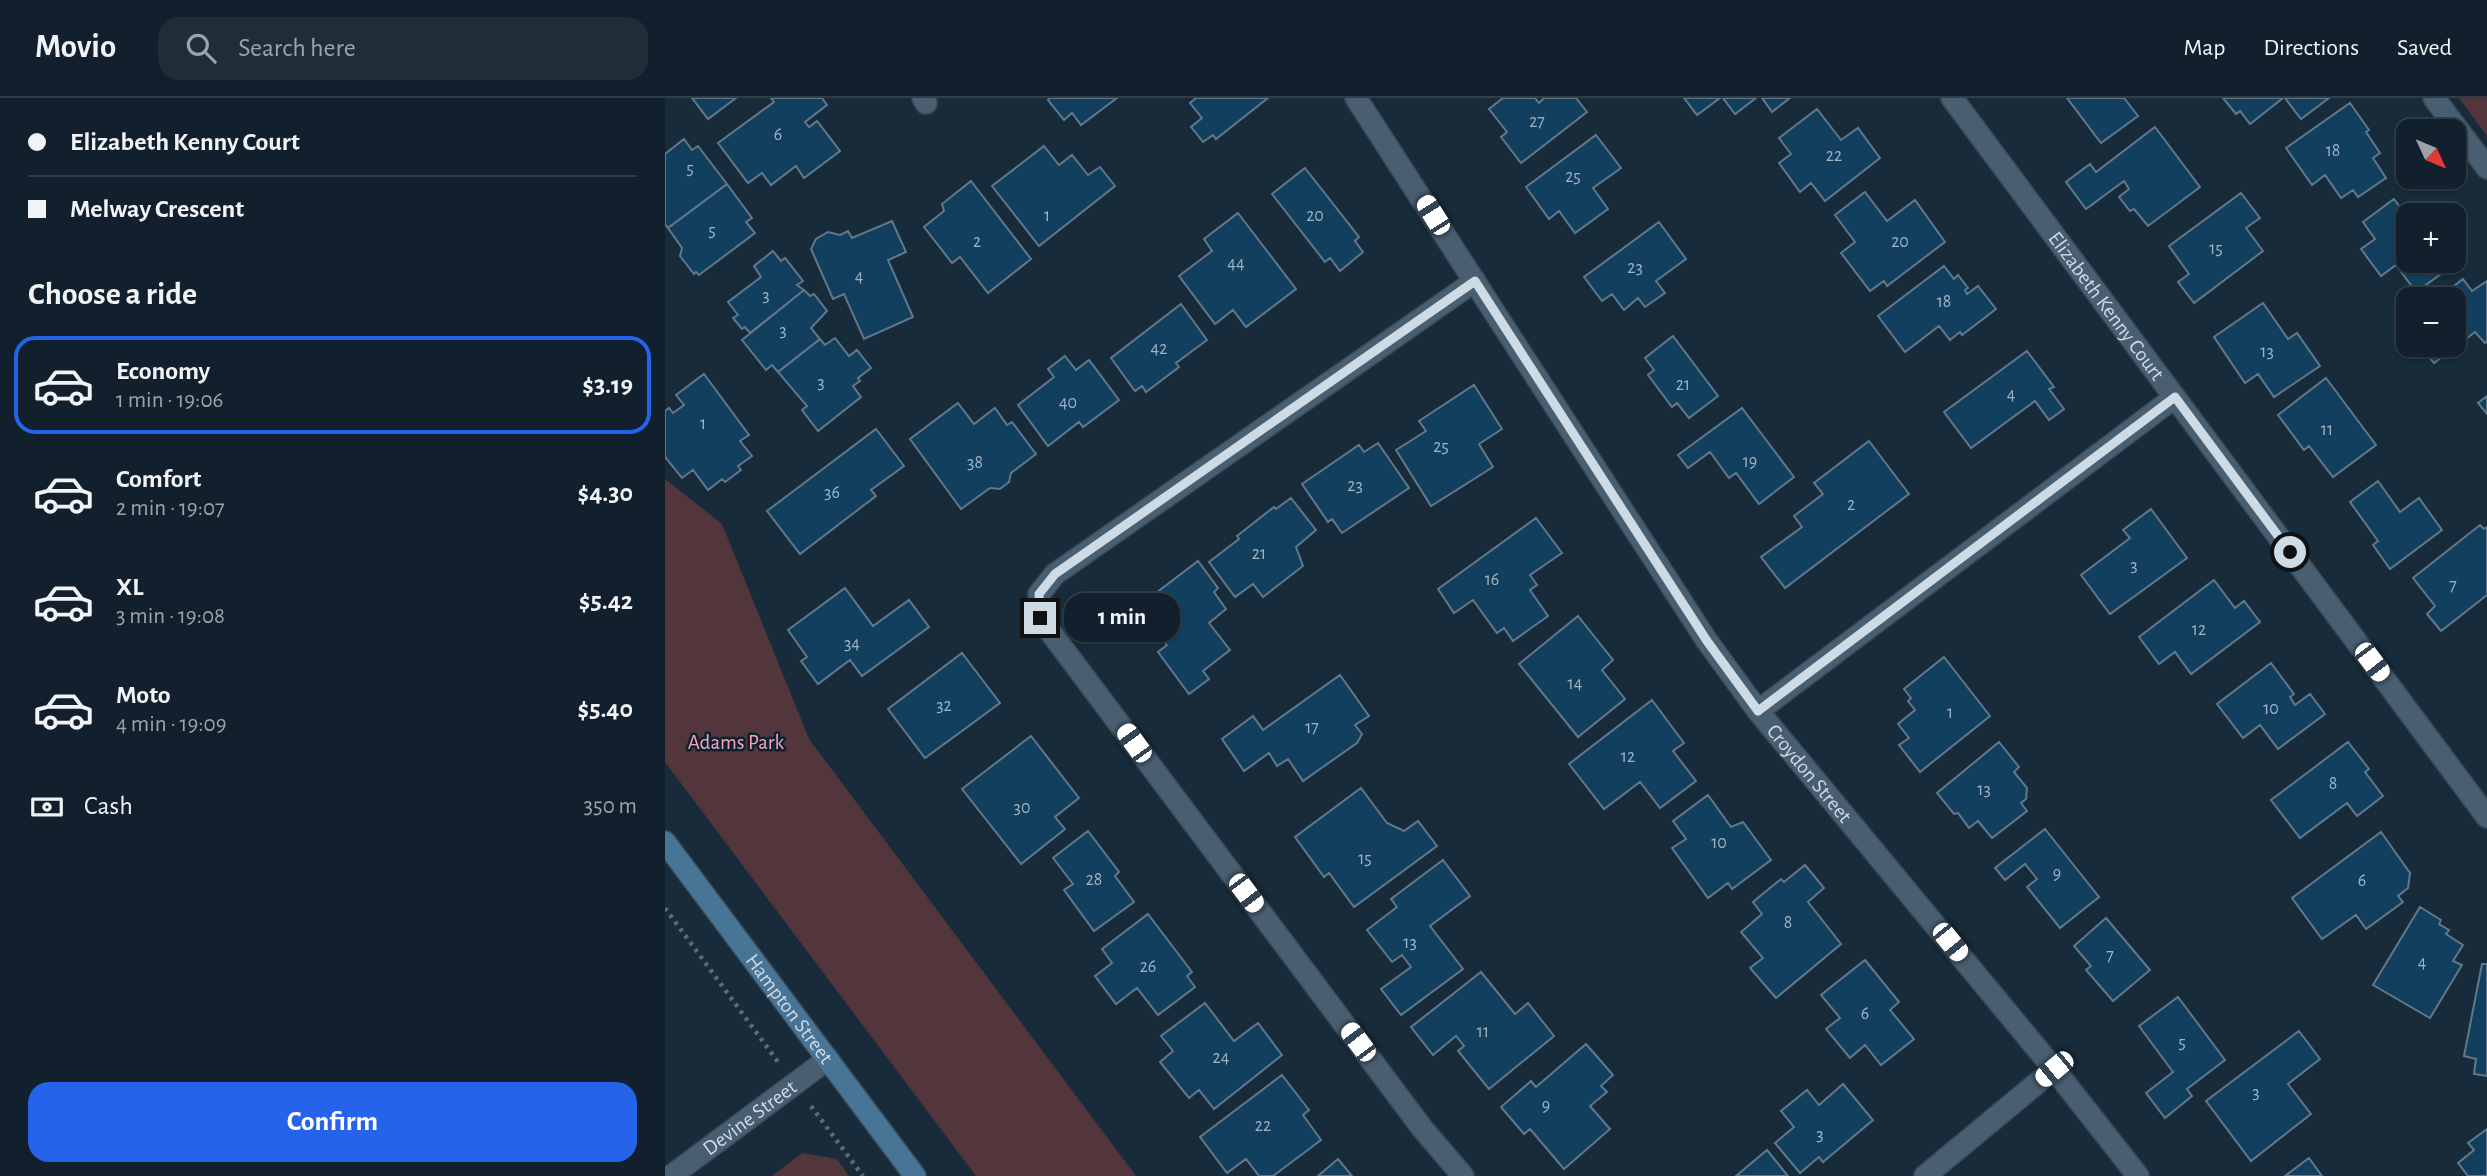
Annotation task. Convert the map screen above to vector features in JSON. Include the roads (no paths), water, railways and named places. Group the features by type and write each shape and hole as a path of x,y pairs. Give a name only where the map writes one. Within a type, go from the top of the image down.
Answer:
{"street":[{"name":"Croydon Street","path":"1356,98 1707,641 1758,711 2054,1069 2138,1176"},
{"name":"Elizabeth Kenny Court","path":"1952,98 2487,817"},
{"path":"2434,98 2487,168"},
{"path":"1463,1176 1422,1128 1040,618 1039,594 1055,574 1475,281"},
{"path":"1758,711 2175,397"},
{"name":"Hampton Street","path":"665,842 915,1176"},
{"name":"Devine Street","path":"671,1176 828,1059"},
{"path":"1925,1176 2054,1069"}],"park label":[{"name":"Adams Park","path":"736,742"}]}
